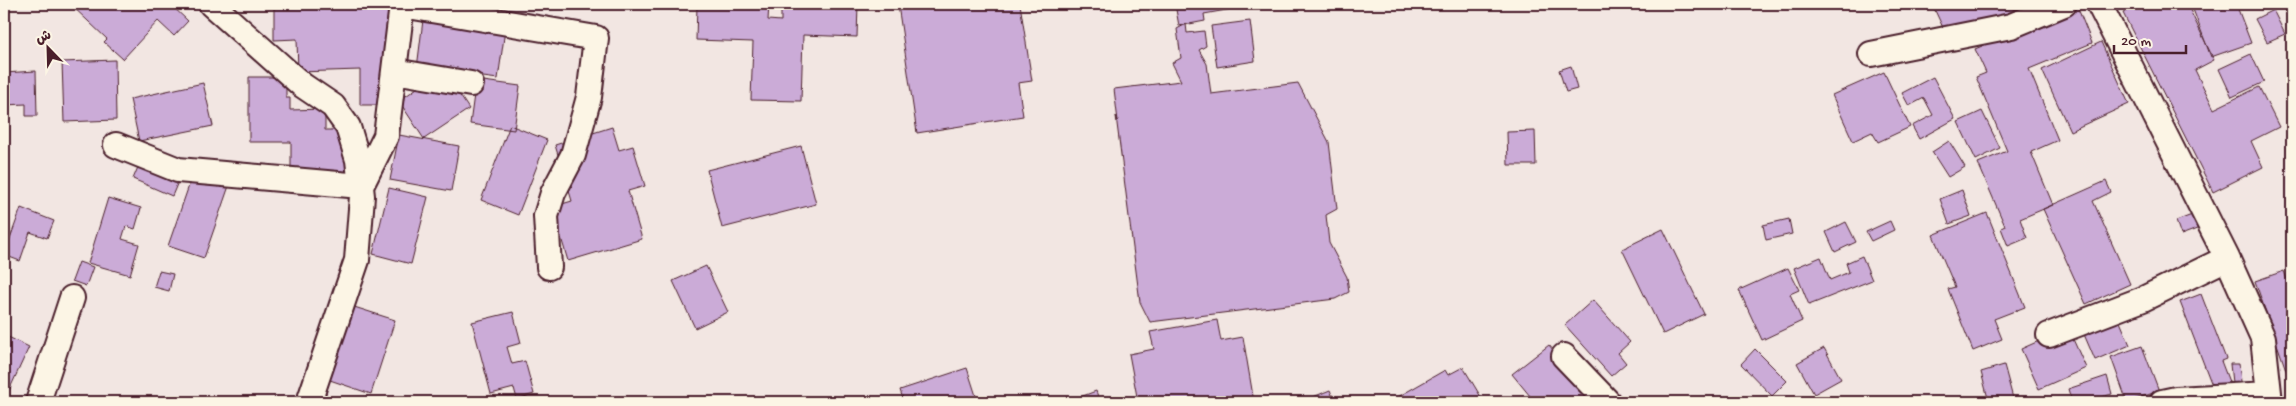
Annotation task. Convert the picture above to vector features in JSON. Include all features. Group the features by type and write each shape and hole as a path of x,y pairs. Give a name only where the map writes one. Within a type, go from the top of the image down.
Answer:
{"street":[{"path":"211,4 302,85 334,106 348,127 358,160 361,186 357,260 309,402"},
{"path":"1871,54 2010,26 2064,4"},
{"path":"2099,4 2227,258 2262,338 2269,398 2176,399 2162,402"},
{"path":"361,186 386,136 402,5 596,38 589,97 573,155 553,193 546,216 549,267"},
{"path":"394,71 471,84"},
{"path":"116,145 178,170 361,186"},
{"path":"2049,335 2143,299 2227,258"},
{"path":"38,402 72,298"},
{"path":"1564,356 1608,402"}],"building":[{"path":"70,4 170,4 188,21 174,36 158,21 123,59 104,42 107,39"},
{"path":"769,4 768,20 781,21 781,4 858,4 857,37 803,35 801,101 751,100 753,42 696,40 697,5"},
{"path":"1020,4 1032,81 1018,83 1023,116 917,133 898,5"},
{"path":"1175,4 1250,4 1204,14 1205,21 1179,26"},
{"path":"1932,4 2011,4 2016,16 1952,47"},
{"path":"2142,4 2187,4 2214,60 2195,70 2214,109 2259,87 2279,127 2251,141 2263,167 2213,192 2123,13"},
{"path":"2191,4 2236,4 2251,43 2211,57"},
{"path":"389,6 391,105 360,105 360,70 298,72 297,39 274,40 274,8"},
{"path":"2077,6 2092,43 2029,69 2058,140 2031,152 2053,205 2020,219 2027,238 2008,246 2001,228 2005,226 1978,163 2007,151 1976,77 1986,73 1975,49"},
{"path":"2273,10 2285,34 2267,42 2255,19"},
{"path":"424,12 506,23 498,79 417,68"},
{"path":"1250,21 1255,61 1217,67 1211,26"},
{"path":"1186,24 1187,33 1204,31 1206,46 1199,50 1207,64 1211,94 1298,83 1329,142 1337,209 1326,215 1329,243 1347,277 1349,292 1335,299 1150,322 1140,302 1114,89 1181,81 1172,63 1181,58 1177,29"},
{"path":"2101,42 2129,104 2070,131 2042,70"},
{"path":"2251,54 2264,82 2232,97 2219,69"},
{"path":"115,60 116,120 64,122 62,62"},
{"path":"1571,66 1577,89 1566,92 1559,70"},
{"path":"443,70 469,109 424,139 399,101 417,88 413,81"},
{"path":"36,71 37,116 26,116 26,104 4,105 4,73"},
{"path":"1884,72 1910,127 1878,142 1872,132 1853,141 1832,95"},
{"path":"249,77 286,77 286,98 290,98 290,110 325,109 325,130 348,130 348,181 291,181 291,142 249,142"},
{"path":"1933,77 1955,119 1919,139 1912,126 1933,115 1924,98 1909,106 1902,93"},
{"path":"476,80 520,86 514,130 470,124"},
{"path":"203,83 213,126 139,141 130,99"},
{"path":"1982,111 2000,148 1976,160 1958,122"},
{"path":"510,125 547,140 518,215 481,200"},
{"path":"612,127 619,150 633,146 645,186 628,191 642,239 568,261 552,207 572,201 555,145"},
{"path":"1535,131 1536,165 1508,165 1507,132"},
{"path":"399,135 459,146 451,191 390,180"},
{"path":"1949,141 1965,167 1948,177 1932,152"},
{"path":"801,146 816,204 722,228 707,170"},
{"path":"144,153 183,170 172,196 133,179"},
{"path":"194,171 230,183 204,258 168,246"},
{"path":"2106,181 2111,192 2093,201 2130,284 2086,304 2043,209"},
{"path":"389,188 428,197 411,264 373,254"},
{"path":"1962,190 1971,216 1949,224 1940,199"},
{"path":"108,198 141,208 135,229 126,226 122,239 139,244 130,275 88,263"},
{"path":"21,208 54,221 47,238 30,232 20,261 4,255"},
{"path":"2200,212 2205,226 2181,235 2176,221"},
{"path":"1987,213 2025,307 1994,319 2002,339 1973,351 1948,289 1955,287 1933,235"},
{"path":"1789,219 1792,234 1766,240 1763,225"},
{"path":"1890,221 1894,230 1871,241 1866,232"},
{"path":"1846,222 1856,242 1835,252 1826,232"},
{"path":"1663,229 1704,314 1663,334 1622,249"},
{"path":"1862,256 1872,280 1809,305 1794,268 1821,257 1830,280 1849,272 1846,263"},
{"path":"79,262 93,267 86,286 72,281"},
{"path":"706,266 728,312 695,328 673,281"},
{"path":"1788,268 1799,290 1790,294 1802,321 1762,340 1739,290"},
{"path":"159,271 173,274 169,291 154,287"},
{"path":"2284,271 2292,293 2292,387 2255,281"},
{"path":"2201,294 2226,359 2221,361 2231,387 2215,393 2180,302"},
{"path":"1593,300 1630,342 1618,353 1626,363 1611,376 1565,325"},
{"path":"348,305 395,320 371,394 324,378"},
{"path":"2115,310 2130,345 2095,360 2080,325"},
{"path":"513,312 521,343 507,347 512,364 525,361 534,394 517,399 514,388 491,394 472,322"},
{"path":"1217,320 1221,341 1243,337 1254,402 1138,402 1129,354 1154,349 1150,332"},
{"path":"2068,328 2086,368 2039,389 2021,349"},
{"path":"4,335 29,347 6,397 4,396"},
{"path":"1549,345 1596,402 1522,402 1530,396 1512,374"},
{"path":"2142,346 2159,391 2127,402 2111,357"},
{"path":"1824,348 1841,379 1814,394 1797,363"},
{"path":"1755,349 1787,381 1772,396 1741,364"},
{"path":"2230,364 2239,364 2242,390 2234,402"},
{"path":"2004,365 2014,402 1989,402 1981,372"},
{"path":"1463,367 1484,402 1389,402 1445,370 1448,375"},
{"path":"967,368 978,402 904,402 900,390"},
{"path":"2107,376 2112,394 2091,400 2092,402 2072,402 2068,389"},
{"path":"1330,390 1335,402 1306,402 1306,400"},
{"path":"1096,391 1100,402 1067,402"}]}
